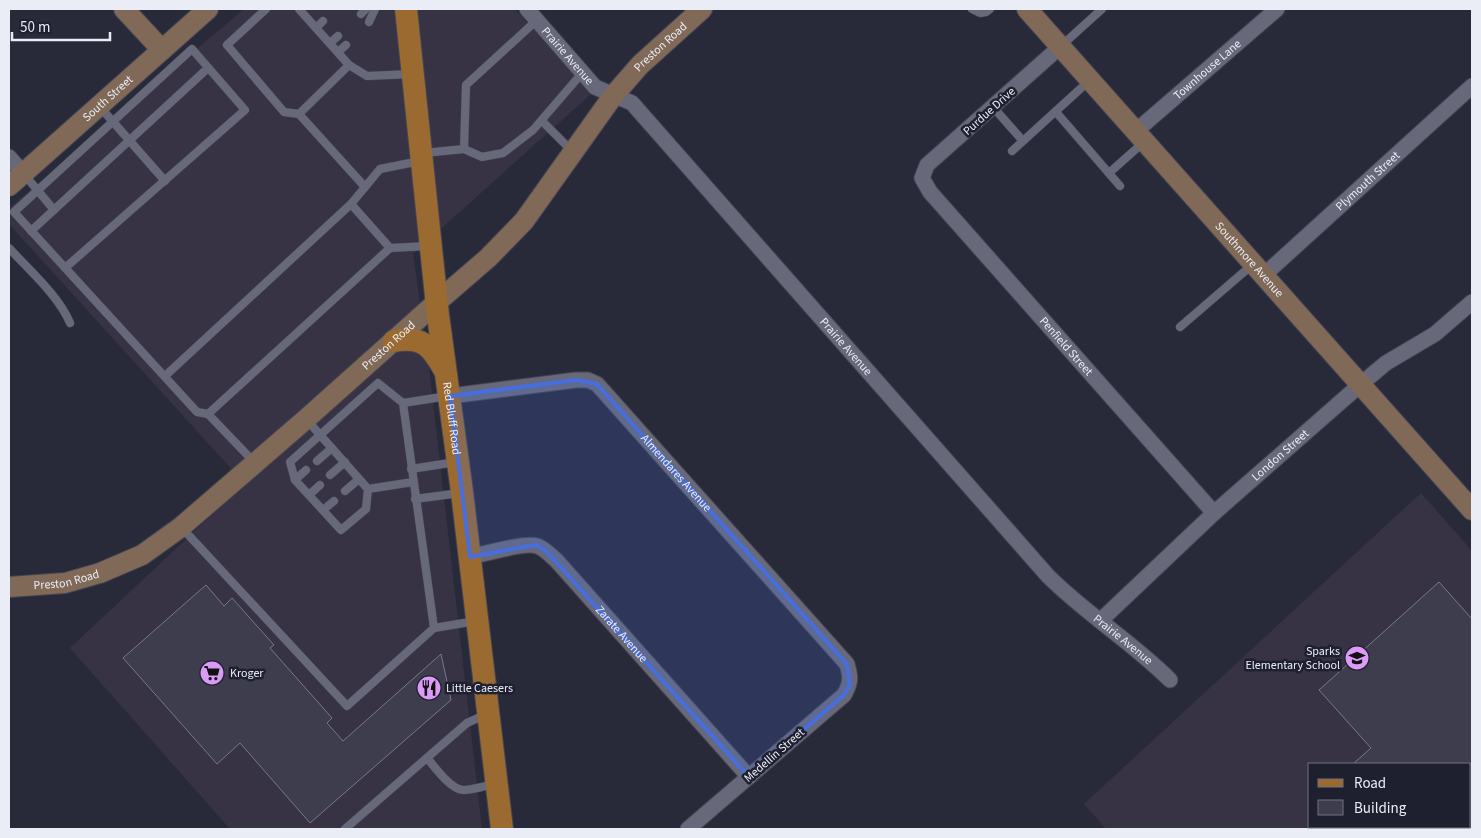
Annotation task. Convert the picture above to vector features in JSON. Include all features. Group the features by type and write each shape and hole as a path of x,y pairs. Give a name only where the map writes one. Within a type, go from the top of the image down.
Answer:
{"main road":[{"path":"124,9 168,57"},
{"name":"South Street","path":"16,180 99,106 168,57 208,9"},
{"name":"Red Bluff Road","path":"406,9 437,302 470,556 502,829"},
{"name":"Preston Road","path":"9,587 65,584 100,573 142,555 181,527 306,420 488,258 524,221 613,96 640,65 702,9"},
{"name":"Southmore Avenue","path":"1027,9 1472,510"},
{"path":"394,341 408,338 422,342 434,351 446,372"}],"street":[{"name":"Townhouse Lane","path":"1140,136 1277,9"},
{"name":"Prairie Avenue","path":"532,14 595,87 632,103 1048,576 1063,591 1149,659 1170,680"},
{"name":"Purdue Drive","path":"922,178 927,165 1061,46"},
{"name":"Plymouth Street","path":"1258,269 1472,86"},
{"path":"9,157 16,180"},
{"name":"Penfield Street","path":"922,178 930,192 1214,512"},
{"name":"London Street","path":"1100,621 1214,512 1361,384 1386,363 1435,334 1472,302"},
{"name":"Almendares Avenue","path":"450,396 576,380 588,380 597,384 847,664 851,675"},
{"name":"Zarate Avenue","path":"470,556 536,545 546,551 749,777"},
{"name":"Medellin Street","path":"688,829 844,694 850,685 851,675"}],"lane":[{"path":"266,9 227,45 284,112 299,114 365,187"},
{"path":"369,22 375,9"},
{"path":"972,9 980,13 990,9"},
{"path":"1061,46 1102,9"},
{"path":"302,10 349,65 367,76 414,74"},
{"path":"464,150 466,85 532,14"},
{"path":"316,28 323,21"},
{"path":"330,43 338,36"},
{"path":"338,52 346,45"},
{"path":"65,268 245,110 192,49 168,57 112,122 11,214 31,231 197,412 208,414 255,463"},
{"path":"299,114 349,65"},
{"path":"31,231 208,68"},
{"path":"164,376 351,204 380,169 422,156 464,150 482,157 502,153 533,130 583,72"},
{"path":"1012,151 1091,80"},
{"path":"99,106 164,181"},
{"path":"993,107 1023,141"},
{"path":"1056,112 1120,186"},
{"path":"542,120 573,152"},
{"path":"1109,173 1140,136"},
{"path":"16,180 38,190 54,210"},
{"path":"351,204 390,248"},
{"path":"208,414 390,248 431,245"},
{"path":"9,248 43,284 66,313 70,323"},
{"path":"1180,327 1258,269"},
{"path":"362,370 403,403 434,628"},
{"path":"306,420 321,435 368,489 366,509 341,530 295,480 290,462 321,435 378,383"},
{"path":"403,403 450,396"},
{"path":"317,461 332,448"},
{"path":"330,475 345,462"},
{"path":"411,469 458,462"},
{"path":"295,480 306,470"},
{"path":"345,491 359,479"},
{"path":"368,489 413,482"},
{"path":"308,495 320,485"},
{"path":"415,499 462,492"},
{"path":"323,510 334,501"},
{"path":"181,527 347,706 434,628 478,621"},
{"path":"345,829 467,723 488,713"},
{"path":"427,758 449,783 457,788 463,790 497,784"}],"highlighted area":[{"path":"576,380 597,384 847,664 850,685 844,695 749,777 546,551 536,545 470,557 450,396"}],"shaded area":[{"path":"244,9 515,9 591,94 413,254 429,367 482,829 230,829 70,648 245,484 9,224 9,208"},
{"name":"Sparks Elementary School","path":"1421,493 1472,551 1472,829 1106,829 1084,804"}],"building":[{"path":"1439,582 1472,619 1472,764 1354,763 1371,748 1319,690"},
{"path":"206,585 224,606 232,598 274,645 270,648 332,718 327,723 343,741 441,654 451,700 310,823 240,743 217,764 123,658"}],"place":[{"name":"Sparks Elementary School","path":"1357,658"},
{"name":"Kroger","path":"212,673"},
{"name":"Little Caesers","path":"429,688"}]}
